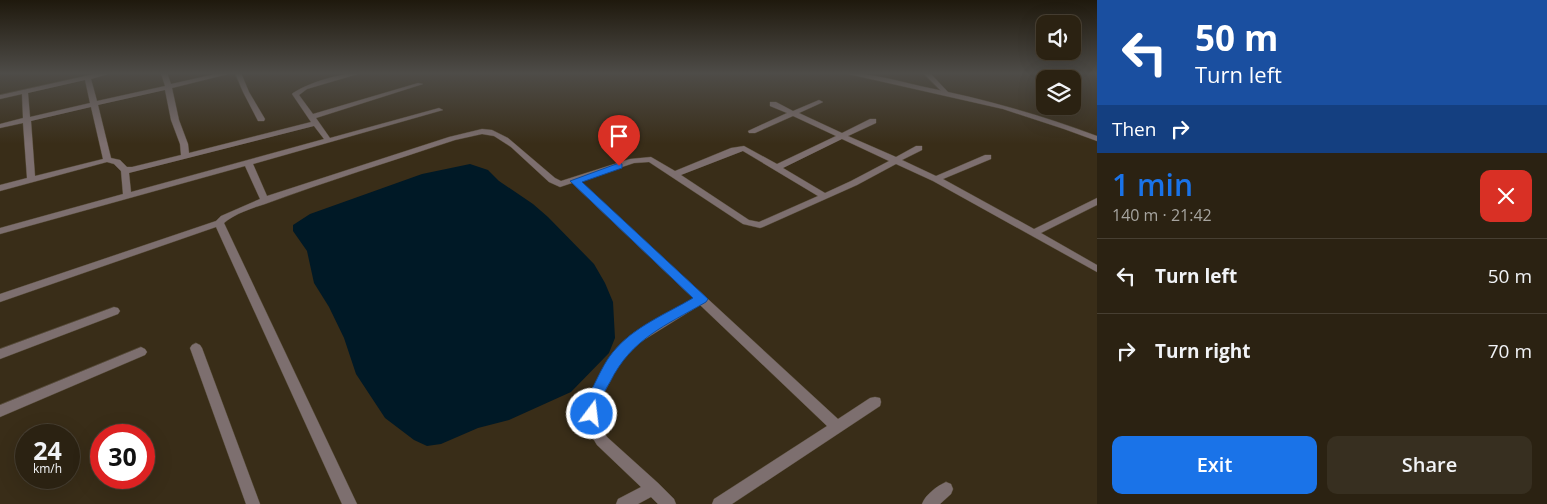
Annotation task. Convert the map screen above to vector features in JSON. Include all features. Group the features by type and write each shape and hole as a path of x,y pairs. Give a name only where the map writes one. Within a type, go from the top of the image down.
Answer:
{"street":[{"path":"25,97 32,179"},
{"path":"92,97 106,160"},
{"path":"0,126 125,97"},
{"path":"171,97 177,127 186,145 185,156"},
{"path":"249,97 261,119"},
{"path":"297,97 328,140"},
{"path":"125,170 185,156 313,120 383,97"},
{"path":"961,97 1026,112 1097,139"},
{"path":"752,131 819,102"},
{"path":"774,104 936,179 1097,269"},
{"path":"0,231 439,110"},
{"path":"778,168 841,135 873,121"},
{"path":"0,298 219,223 224,218 265,201 447,141 482,132 496,135 507,141 557,183 566,184 644,159 656,161 740,219 754,224 771,221 854,183 918,148"},
{"path":"676,174 739,148 748,149 824,196"},
{"path":"936,179 988,157"},
{"path":"0,188 106,160 117,162 125,170 127,195"},
{"path":"248,163 265,201"},
{"path":"575,181 837,427"},
{"path":"1034,233 1097,201"},
{"path":"219,223 350,504"},
{"path":"669,504 602,441 592,425 593,403 617,357 630,342 647,330 702,299"},
{"path":"0,354 114,311"},
{"path":"196,348 253,504"},
{"path":"0,411 141,352"},
{"path":"719,504 875,402"},
{"path":"623,504 653,488"},
{"path":"929,504 946,489"}],"water":[{"path":"470,164 488,170 499,181 533,204 594,264 613,302 615,338 609,353 571,392 509,420 478,428 441,444 427,446 414,440 385,418 356,374 344,338 329,307 314,283 307,251 293,231 293,225 310,214 422,174"}],"route":[{"path":"592,414 593,403 603,381 617,357 630,342 647,330 702,299 575,181 619,166"}]}
